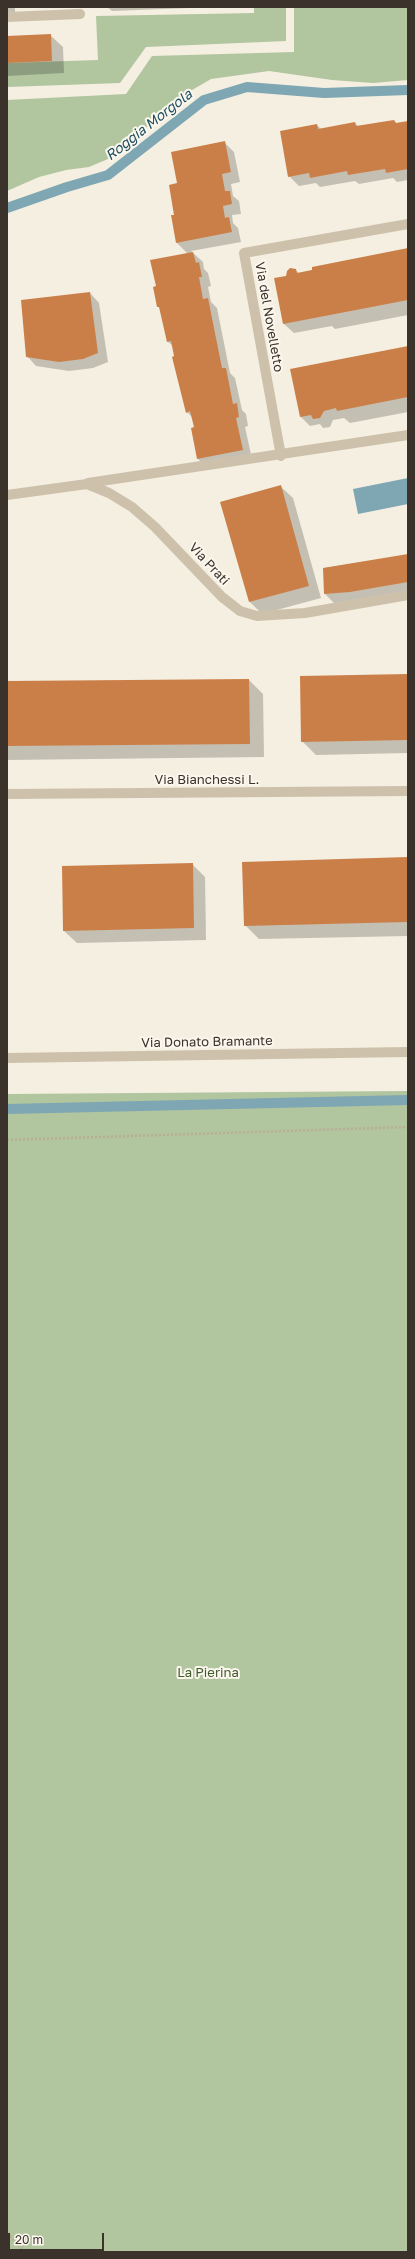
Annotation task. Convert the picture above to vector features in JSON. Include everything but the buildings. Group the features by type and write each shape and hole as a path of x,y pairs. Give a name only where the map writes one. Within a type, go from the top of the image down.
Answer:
{"street":[{"path":"7,17 80,14"},
{"name":"Via del Novelletto","path":"281,456 244,253 408,224"},
{"path":"7,495 281,456 408,435"},
{"name":"Via Prati","path":"87,484 132,507 155,527 222,598 240,611 257,616 305,613 408,595"},
{"name":"Via Bianchessi L.","path":"7,794 408,791"},
{"name":"Via Donato Bramante","path":"7,1058 408,1052"}],"path":[{"path":"7,1140 408,1127"},
{"path":"7,2233 25,2252"}],"green space":[{"path":"254,7 286,7 286,41 146,47 120,83 7,87 7,63 98,60 96,16 254,13"},
{"path":"294,7 408,7 408,80 373,83 332,80 269,71 211,79 192,90 108,159 89,167 66,170 39,177 7,191 7,100 126,94 152,56 294,52"},
{"name":"La Pierina","path":"408,1091 408,2252 7,2252 7,1094"}],"water":[{"path":"408,478 408,504 358,514 353,489"}],"waterway":[{"name":"Roggia Morgola","path":"7,208 67,187 108,175 204,100 247,87 324,93 408,90"},
{"path":"7,1109 408,1100"}]}
